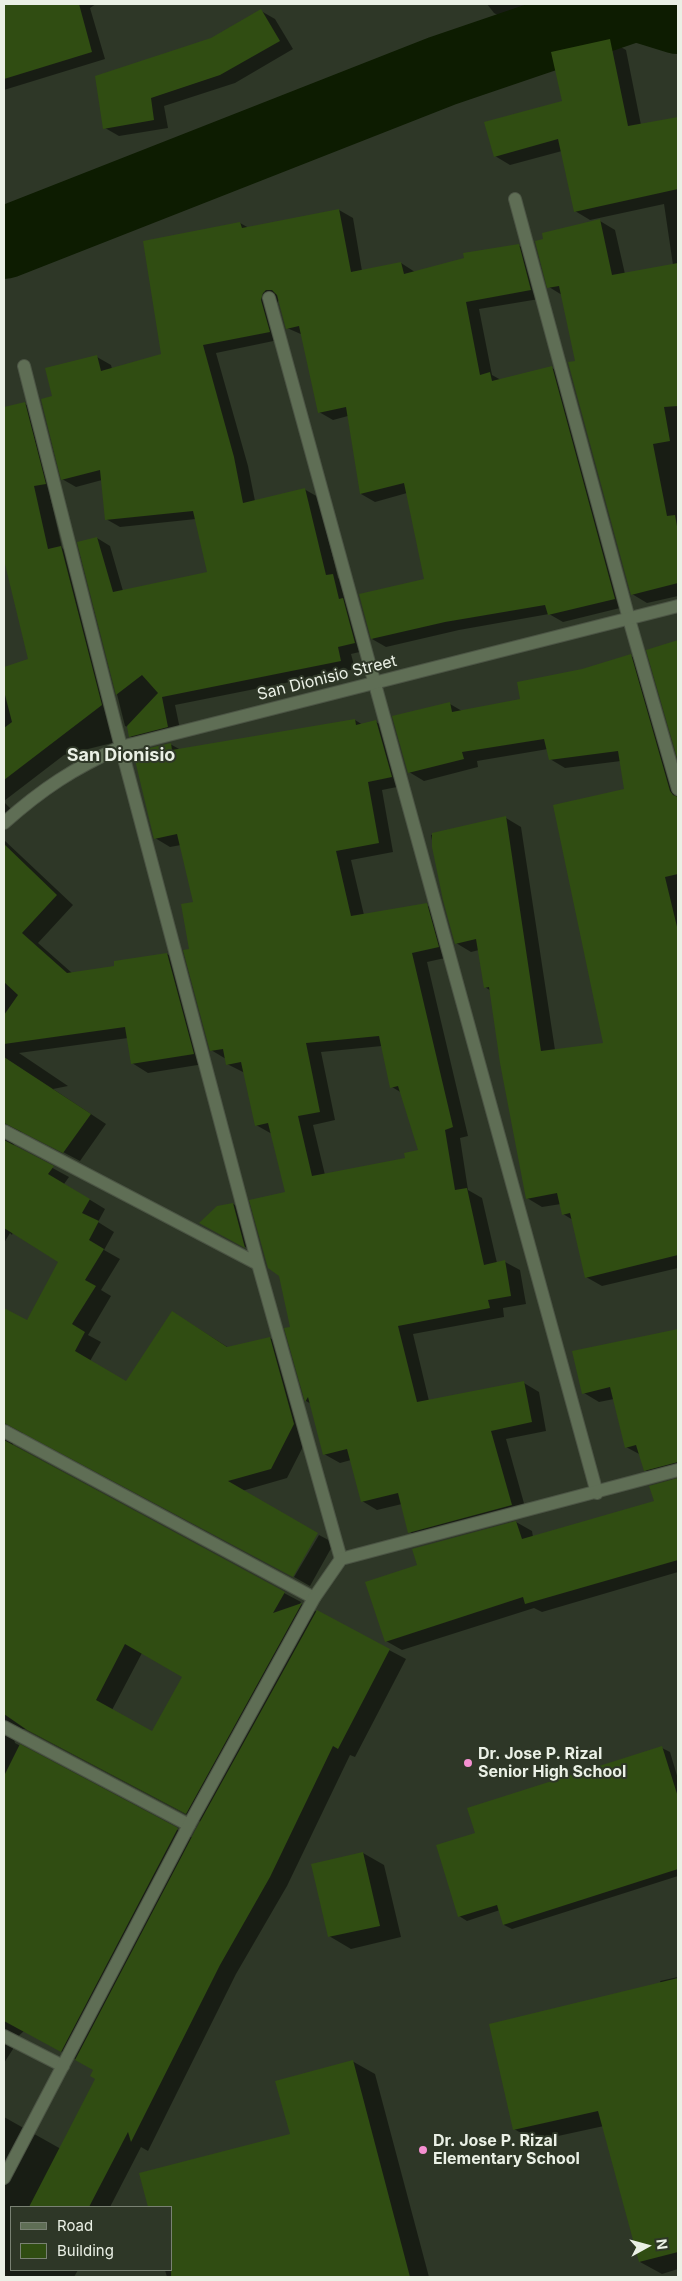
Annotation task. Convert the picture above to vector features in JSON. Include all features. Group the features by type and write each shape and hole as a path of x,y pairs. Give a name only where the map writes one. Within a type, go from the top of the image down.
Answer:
{"street":[{"path":"515,198 629,619 678,789"},
{"path":"268,298 597,1493"},
{"path":"24,366 121,747 258,1264 342,1559"},
{"name":"San Dionisio Street","path":"4,822 52,782 85,763 121,747 678,606"},
{"path":"4,1132 258,1264"},
{"path":"4,1430 314,1598"},
{"path":"4,2178 190,1825 314,1598 342,1559 678,1470"},
{"path":"4,1728 190,1825"},
{"path":"4,2036 63,2066"}],"building":[{"path":"4,4 79,4 92,52 4,79"},
{"path":"261,9 280,41 220,75 151,98 154,120 103,129 95,76 211,38"},
{"path":"610,39 628,126 678,117 678,189 574,212 558,139 494,157 484,122 562,101 551,52"},
{"path":"339,209 351,272 401,262 404,274 464,258 463,253 519,244 531,290 466,302 480,375 490,372 492,381 552,366 615,599 548,615 545,605 445,622 371,639 359,594 424,579 404,483 360,494 346,407 318,413 299,326 286,329 277,295 272,290 266,290 261,300 270,332 203,345 234,457 243,503 305,488 326,575 333,574 339,599 343,598 355,643 338,647 341,661 162,697 168,727 129,737 127,726 158,693 142,675 116,695 77,542 97,537 113,592 207,572 193,511 105,520 100,470 61,480 41,399 52,396 45,368 97,355 101,371 161,354 143,241 240,222 242,228"},
{"path":"600,219 612,275 678,263 678,406 664,407 670,441 653,444 667,516 675,515 678,532 678,583 631,595 568,362 575,361 559,286 547,288 535,241 543,239 542,233"},
{"path":"25,402 46,484 34,486 48,549 61,546 102,705 4,780 4,728 12,722 4,691 4,667 28,659 4,560 4,407"},
{"path":"678,640 678,761 646,650"},
{"path":"631,654 670,791 678,797 678,874 665,877 678,931 678,1255 585,1278 570,1213 562,1215 557,1193 526,1199 500,1063 489,987 484,988 476,939 455,944 443,900 432,847 432,833 506,816 541,1051 603,1043 553,805 624,789 618,751 549,760 544,739 462,752 464,759 408,773 392,716 450,702 452,712 520,699 517,682 582,669"},
{"path":"355,719 356,725 376,720 392,777 368,782 379,843 336,851 351,916 427,903 439,947 412,953 453,1127 445,1130 455,1190 467,1188 484,1265 505,1260 511,1296 488,1300 490,1308 398,1326 417,1402 524,1381 532,1422 491,1431 512,1505 408,1533 398,1493 361,1502 347,1449 323,1455 308,1397 305,1402 284,1328 290,1327 279,1276 268,1268 249,1200 285,1192 268,1123 255,1126 241,1062 226,1065 223,1049 210,1051 183,950 189,949 181,904 193,902 177,834 154,839 133,752 171,743 172,750","holes":["379,1036 390,1088 398,1086 418,1150 404,1153 405,1158 312,1176 298,1116 320,1112 306,1043"]},
{"path":"4,844 57,895 22,933 67,973 114,966 114,961 167,953 194,1054 131,1064 125,1027 4,1044 4,1015 18,995 4,982"},
{"path":"4,1057 91,1114 63,1153 4,1123"},
{"path":"4,1140 54,1166 48,1174 90,1199 82,1213 99,1221 89,1240 104,1249 85,1280 96,1286 72,1324 85,1332 75,1351 126,1381 172,1311 227,1347 270,1337 294,1424 271,1469 228,1481 318,1533 293,1577 4,1423 4,1308 27,1320 58,1262 4,1228"},
{"path":"233,1203 245,1248 199,1223 217,1206"},
{"path":"678,1329 678,1462 644,1471 636,1445 625,1448 610,1387 582,1394 572,1351"},
{"path":"4,1440 285,1592 273,1613 302,1603 186,1814 27,1730 4,1714","holes":["125,1644 182,1677 152,1731 96,1700"]},
{"path":"678,1478 678,1560 525,1604 523,1597 385,1642 365,1582 417,1565 412,1549 516,1521 522,1539 654,1501 649,1486"},
{"path":"317,1610 390,1649 338,1749 333,1746 270,1877 220,1965 131,2142 128,2132 90,2206 30,2206 95,2079 90,2076 93,2070 75,2060 196,1829"},
{"path":"20,1744 178,1828 61,2052 4,2021 4,1776"},
{"path":"662,1746 678,1797 678,1869 503,1925 497,1905 458,1917 436,1845 475,1833 467,1808"},
{"path":"363,1852 380,1926 328,1937 311,1864"},
{"path":"678,1978 678,2252 639,2262 598,2111 513,2130 489,2024"},
{"path":"353,2060 410,2277 171,2277 172,2206 148,2206 139,2173 290,2134 275,2081"}],"waterway":[{"path":"4,243 442,71 636,5 678,18"}],"place":[{"name":"Dr. Jose P. Rizal Senior High School","path":"468,1763"},
{"name":"Dr. Jose P. Rizal Elementary School","path":"423,2150"}],"district":[{"name":"San Dionisio","path":"121,756"}]}
